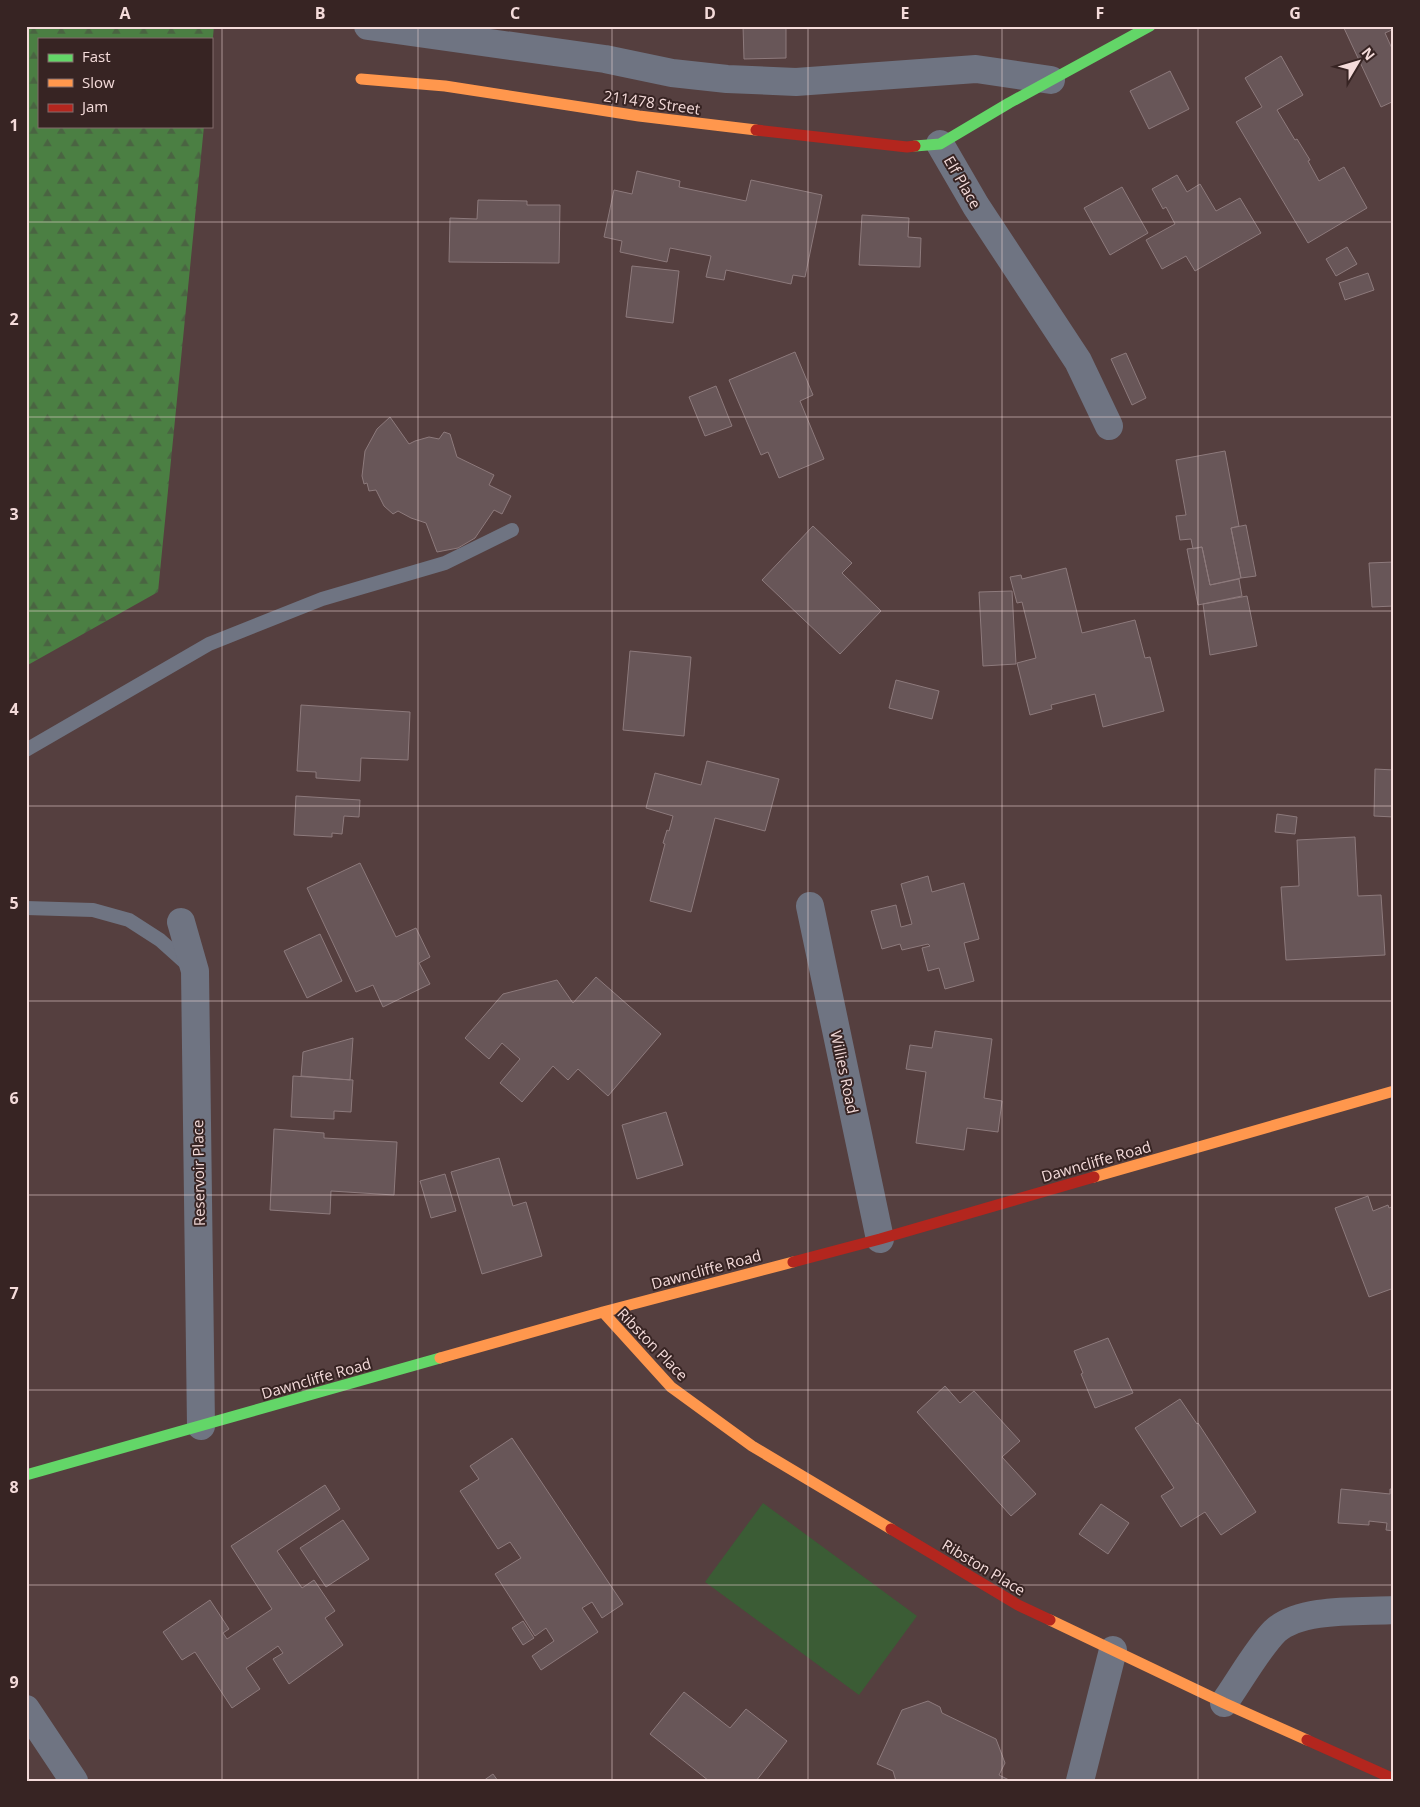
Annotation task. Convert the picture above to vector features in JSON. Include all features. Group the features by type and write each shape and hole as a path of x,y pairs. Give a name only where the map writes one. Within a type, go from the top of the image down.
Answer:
{"street":[{"path":"368,26 605,60 672,73 727,79 796,82 976,69 1051,80"},
{"name":"Elf Place","path":"1109,426 1078,362 976,206 940,144 1150,26"},
{"name":"211478 Street","path":"361,79 445,86 639,116 828,139 907,147 940,144"},
{"name":"Willies Road","path":"810,906 880,1239"},
{"name":"Reservoir Place","path":"181,922 195,971 201,1426"},
{"name":"Dawncliffe Road","path":"26,1475 603,1312 880,1239 1394,1091"},
{"name":"Ribston Place","path":"603,1312 671,1387 752,1446 1018,1605 1224,1703 1394,1779"},
{"path":"1224,1703 1276,1631 1291,1622 1318,1613 1394,1610"},
{"path":"1080,1781 1113,1650"},
{"path":"26,1709 74,1781"}],"lane":[{"path":"26,750 209,644 322,599 445,563 512,530"},
{"path":"26,908 93,910 129,920 160,940 195,971"}],"green space":[{"path":"26,26 214,26 212,47 212,38 38,38 38,128 204,128 158,592 26,666"},
{"path":"763,1503 917,1616 859,1695 705,1582"}],"building":[{"path":"743,26 786,26 786,58 744,59"},
{"path":"1343,26 1394,26 1394,29 1385,33 1394,53 1394,101 1381,107"},
{"path":"1281,56 1303,95 1277,110 1295,140 1297,139 1310,160 1308,161 1319,181 1344,167 1367,208 1308,243 1236,122 1262,107 1245,78"},
{"path":"1170,71 1189,109 1149,129 1130,91"},
{"path":"637,171 680,181 679,187 746,201 751,180 822,195 805,277 793,275 791,284 726,270 724,280 706,277 711,256 670,248 667,262 620,252 622,241 604,237 614,190 632,194"},
{"path":"1177,175 1187,192 1200,184 1216,211 1240,198 1261,233 1195,271 1186,256 1162,269 1146,240 1175,224 1166,207 1163,209 1152,189"},
{"path":"1122,187 1148,233 1110,255 1084,208"},
{"path":"478,200 527,201 527,205 560,205 559,263 449,262 450,218 477,219"},
{"path":"862,215 909,218 908,237 921,238 920,267 859,265"},
{"path":"1347,247 1357,264 1336,276 1326,259"},
{"path":"632,266 679,271 673,323 626,317"},
{"path":"1368,273 1374,290 1345,300 1339,283"},
{"path":"795,352 813,395 800,401 824,459 779,478 768,452 761,455 729,380"},
{"path":"1126,353 1146,398 1132,405 1111,359"},
{"path":"716,386 732,426 705,436 689,397"},
{"path":"390,417 409,444 429,437 439,439 444,432 450,434 457,457 494,475 489,485 511,496 502,514 494,510 475,538 458,548 437,552 426,523 398,511 393,514 384,506 376,490 369,491 367,483 364,484 362,476 365,451 377,429"},
{"path":"1225,451 1239,526 1231,528 1241,578 1210,585 1202,547 1193,549 1191,539 1180,540 1176,516 1186,515 1176,460"},
{"path":"1246,525 1256,576 1241,578 1231,528"},
{"path":"813,526 852,563 842,573 881,611 840,654 762,580"},
{"path":"1202,547 1210,585 1239,579 1242,596 1198,605 1187,549"},
{"path":"1394,562 1394,606 1372,607 1369,563"},
{"path":"1066,568 1082,633 1135,620 1145,658 1150,657 1164,711 1103,727 1095,694 1051,705 1052,709 1030,715 1017,663 1036,658 1022,602 1017,603 1010,577 1021,575 1022,579"},
{"path":"1012,591 1016,664 983,666 979,592"},
{"path":"1247,596 1257,646 1210,655 1203,604"},
{"path":"630,651 691,657 684,736 623,730"},
{"path":"896,680 939,691 932,719 889,708"},
{"path":"301,705 410,712 408,760 361,758 360,781 316,778 316,772 297,771"},
{"path":"707,761 779,779 765,831 715,818 691,912 650,901 665,844 663,843 673,816 646,808 655,773 701,785"},
{"path":"1375,769 1394,770 1394,817 1374,816"},
{"path":"296,796 360,800 359,817 344,816 342,834 332,833 332,837 294,835"},
{"path":"1277,814 1297,817 1295,834 1275,832"},
{"path":"1355,837 1358,896 1381,895 1385,955 1286,960 1281,887 1299,886 1297,840"},
{"path":"360,863 396,937 416,928 430,957 419,963 430,984 383,1007 373,985 356,992 307,888"},
{"path":"928,876 932,892 964,883 979,939 964,943 974,981 945,989 939,968 928,971 922,948 930,946 928,944 902,950 900,944 882,949 871,911 896,905 901,927 912,924 901,884"},
{"path":"320,934 342,981 307,998 284,951"},
{"path":"596,977 661,1034 608,1096 578,1069 568,1080 553,1066 522,1102 500,1083 520,1059 502,1043 489,1059 465,1038 503,994 557,980 573,1003"},
{"path":"935,1031 992,1039 984,1098 1002,1101 998,1132 967,1128 964,1150 916,1143 926,1072 906,1069 910,1045 932,1048"},
{"path":"353,1038 350,1080 301,1076 303,1052"},
{"path":"293,1076 353,1080 351,1112 334,1111 334,1119 291,1117"},
{"path":"666,1112 683,1165 637,1179 622,1125"},
{"path":"274,1129 324,1133 324,1138 397,1142 394,1195 331,1191 330,1214 270,1210"},
{"path":"499,1158 513,1206 526,1202 542,1256 482,1274 451,1172"},
{"path":"445,1174 456,1211 431,1218 420,1181"},
{"path":"1368,1196 1373,1211 1388,1205 1389,1208 1394,1206 1394,1288 1369,1297 1335,1208"},
{"path":"1108,1338 1133,1393 1095,1408 1074,1351"},
{"path":"945,1386 960,1403 974,1391 1020,1441 1002,1457 1036,1494 1011,1516 917,1412"},
{"path":"1180,1399 1198,1423 1256,1512 1221,1535 1205,1512 1181,1527 1161,1496 1174,1488 1135,1428"},
{"path":"512,1438 623,1604 602,1618 592,1602 582,1608 598,1632 541,1670 532,1656 554,1641 546,1628 535,1636 495,1574 521,1558 510,1542 498,1549 460,1491 479,1479 470,1466"},
{"path":"325,1485 340,1509 277,1551 302,1588 314,1580 335,1611 325,1618 343,1645 289,1684 273,1659 283,1653 278,1646 246,1668 260,1689 232,1708 195,1652 182,1660 163,1632 210,1600 229,1629 223,1633 227,1639 272,1609 231,1546"},
{"path":"1341,1489 1390,1494 1390,1489 1394,1489 1394,1531 1386,1530 1387,1523 1369,1521 1369,1525 1338,1523"},
{"path":"1101,1504 1129,1523 1108,1554 1079,1534"},
{"path":"343,1520 369,1559 326,1587 300,1548"},
{"path":"523,1621 534,1638 523,1645 512,1628"},
{"path":"684,1692 730,1728 746,1709 787,1741 756,1781 709,1781 650,1734"},
{"path":"928,1701 940,1707 942,1713 996,1739 1005,1763 999,1775 1011,1781 896,1781 893,1771 877,1764 902,1710"},
{"path":"493,1774 498,1781 483,1781"}],"traffic: fast":[{"path":"915,146 940,144 1009,103 1150,26"},
{"path":"26,1475 440,1358"}],"traffic: slow":[{"path":"361,79 445,86 639,116 756,130"},
{"path":"1094,1177 1394,1091"},
{"path":"440,1358 603,1312 793,1262"},
{"path":"603,1312 671,1387 752,1446 891,1529"},
{"path":"1050,1620 1224,1703 1307,1740"}],"traffic: jam":[{"path":"756,130 907,147 915,146"},
{"path":"793,1262 880,1239 1094,1177"},
{"path":"891,1529 1018,1605 1050,1620"},
{"path":"1307,1740 1394,1779"}]}
